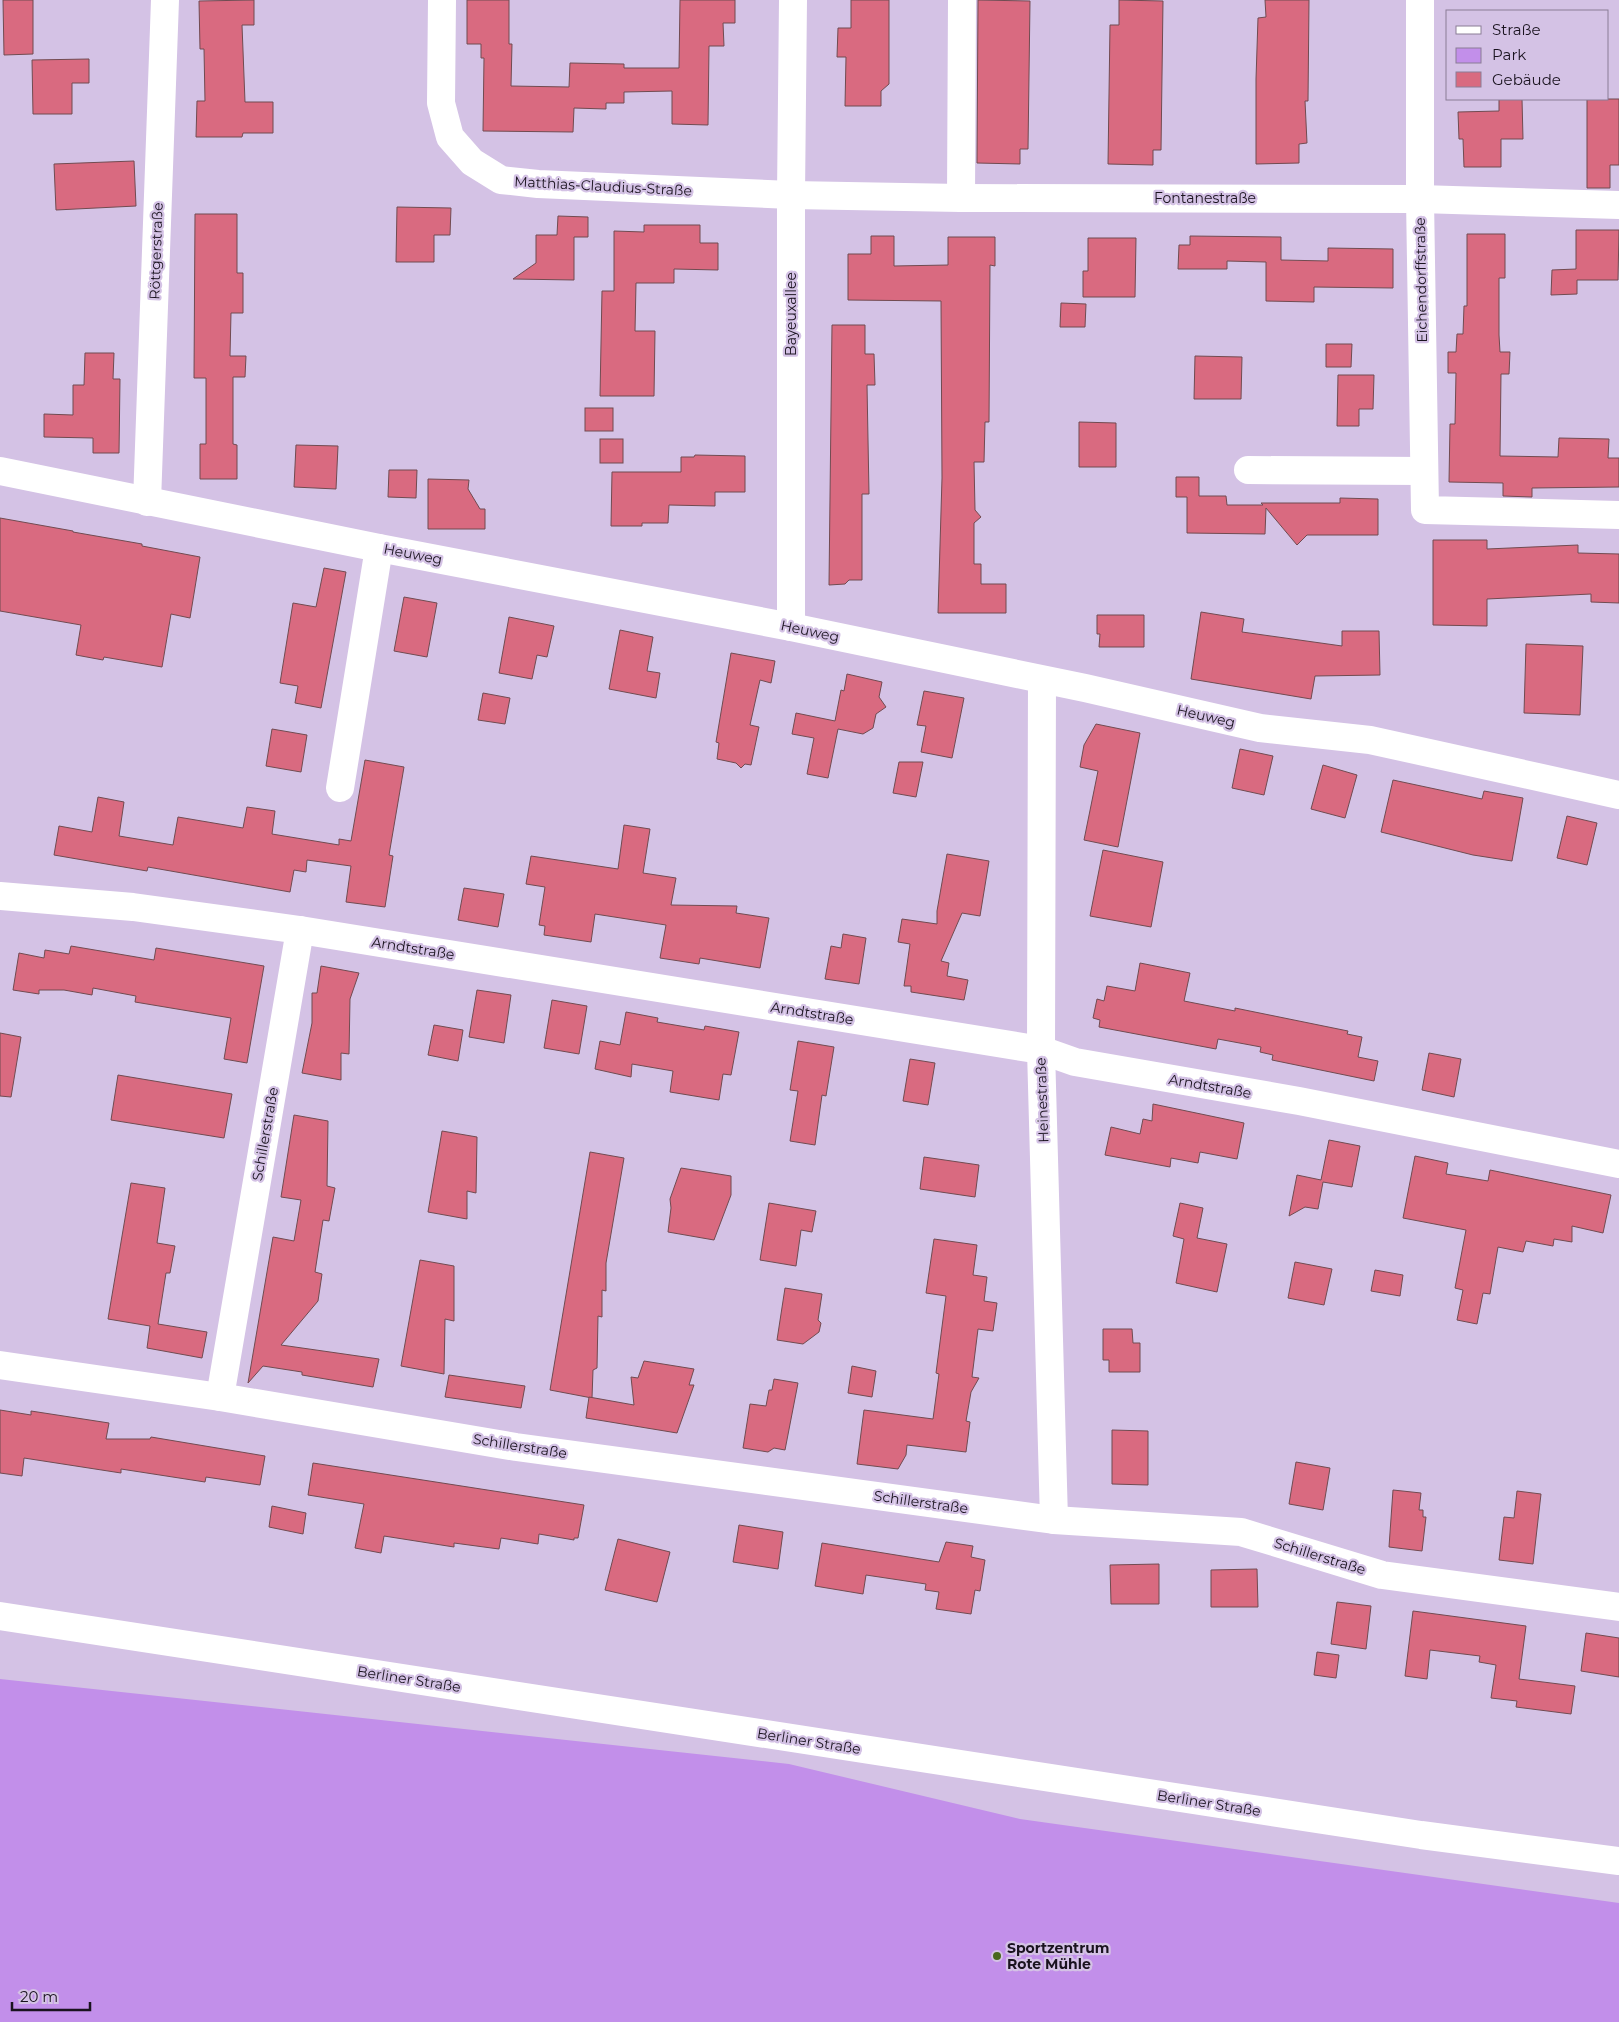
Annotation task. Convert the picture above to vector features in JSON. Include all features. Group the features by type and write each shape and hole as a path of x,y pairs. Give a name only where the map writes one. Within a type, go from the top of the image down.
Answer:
{"street":[{"name":"Röttgerstraße","path":"147,502 165,0"},
{"name":"Matthias-Claudius-Straße","path":"442,0 441,103 450,137 472,162 502,180 538,184 791,195"},
{"name":"Bayeuxallee","path":"791,627 793,0"},
{"path":"961,198 962,0"},
{"path":"1420,0 1420,199"},
{"name":"Fontanestraße","path":"791,195 961,198 1420,199"},
{"name":"Eichendorffstraße","path":"1619,205 1420,199 1426,510 1619,515"},
{"path":"1248,470 1424,471"},
{"name":"Heuweg","path":"0,471 379,548 791,627 1084,688 1260,728 1370,740 1619,794"},
{"path":"340,788 379,548"},
{"name":"Heinestraße","path":"1042,680 1041,1050 1054,1520"},
{"name":"Arndtstraße","path":"0,896 133,907 300,930 1041,1050 1075,1062 1300,1101 1619,1164"},
{"name":"Schillerstraße","path":"220,1397 300,930"},
{"name":"Schillerstraße","path":"0,1365 220,1397 516,1447 1054,1520 1241,1532 1382,1575 1619,1607"},
{"name":"Berliner Straße","path":"0,1616 1421,1835 1619,1861"}],"green space":[{"path":"0,1679 789,1764 1020,1819 1619,1903 1619,2022 0,2022"}],"building":[{"path":"3,0 33,0 33,54 4,55"},
{"path":"254,0 254,25 242,25 245,102 273,102 273,133 243,133 242,137 196,137 197,101 205,101 204,49 200,49 199,1"},
{"path":"467,0 509,0 509,44 512,44 511,86 569,87 570,63 624,64 624,68 679,68 680,0 735,0 735,23 723,23 724,46 709,46 708,125 672,124 672,91 624,92 624,103 606,103 606,109 574,108 573,132 483,131 484,58 481,58 481,44 467,44"},
{"path":"851,0 889,0 889,84 881,91 881,106 845,106 846,57 837,57 838,28 851,28"},
{"path":"978,0 1030,1 1028,149 1020,149 1020,164 977,163"},
{"path":"1119,0 1163,1 1161,150 1153,150 1153,165 1108,164 1110,25 1119,25"},
{"path":"1265,0 1309,0 1308,101 1305,101 1307,143 1299,144 1299,163 1256,164 1258,18 1266,17"},
{"path":"89,59 89,83 72,83 72,114 33,114 32,60"},
{"path":"1619,99 1619,165 1610,165 1610,188 1587,188 1587,100"},
{"path":"1499,100 1522,100 1523,139 1501,139 1501,167 1464,167 1463,139 1459,139 1458,112 1499,111"},
{"path":"134,161 136,206 56,210 54,164"},
{"path":"397,207 451,208 450,235 434,235 434,262 396,262"},
{"path":"195,214 237,214 237,273 243,273 243,313 231,313 230,356 246,356 245,377 233,377 233,444 237,445 237,479 200,479 200,444 206,444 206,378 194,378"},
{"path":"558,216 588,217 588,237 574,237 574,280 513,279 536,263 536,235 557,235"},
{"path":"644,225 700,225 700,243 718,243 718,270 674,269 674,283 636,283 635,331 655,331 654,396 600,396 602,291 614,291 614,231 644,232"},
{"path":"1576,230 1619,230 1618,280 1577,280 1577,294 1551,295 1552,270 1576,269"},
{"path":"1467,234 1505,234 1505,278 1499,278 1499,335 1500,352 1510,352 1509,374 1501,374 1500,456 1558,457 1559,438 1609,439 1608,458 1619,458 1619,487 1532,488 1532,497 1503,496 1503,483 1449,482 1450,424 1455,424 1456,373 1448,373 1448,352 1456,352 1457,334 1463,334 1464,306 1467,306"},
{"path":"871,236 894,236 894,266 948,265 948,237 995,237 995,266 990,265 989,422 985,422 984,462 974,462 975,510 981,517 974,523 974,564 981,564 981,584 1006,584 1006,613 938,613 942,478 941,301 848,300 848,254 871,254"},
{"path":"1190,236 1281,237 1281,260 1328,261 1328,248 1393,249 1393,288 1314,287 1314,302 1266,301 1266,262 1227,261 1227,269 1178,269 1179,245 1190,245"},
{"path":"1088,238 1136,238 1135,297 1083,297 1083,271 1088,271"},
{"path":"1061,303 1086,304 1085,327 1060,327"},
{"path":"832,325 865,325 865,354 874,354 875,385 867,385 869,494 862,494 862,580 849,580 845,584 829,585"},
{"path":"1326,344 1352,344 1351,367 1326,367"},
{"path":"85,353 114,353 113,379 120,379 119,453 93,453 93,438 44,437 44,414 73,415 73,385 84,385"},
{"path":"1195,356 1242,357 1241,399 1194,399"},
{"path":"1338,375 1374,375 1373,409 1359,409 1359,426 1337,426"},
{"path":"585,408 613,408 613,431 585,431"},
{"path":"1079,422 1116,423 1116,467 1079,467"},
{"path":"600,439 623,439 623,463 600,463"},
{"path":"296,445 338,446 336,489 294,487"},
{"path":"695,455 745,456 745,492 715,492 715,506 669,505 668,523 642,523 642,526 611,526 612,472 681,472 681,457 694,457"},
{"path":"389,470 417,470 416,498 388,497"},
{"path":"1176,477 1199,477 1199,496 1226,496 1227,505 1340,503 1340,498 1378,499 1378,535 1307,535 1297,545 1266,508 1265,534 1187,533 1187,497 1176,497"},
{"path":"428,479 469,480 468,489 480,509 485,509 485,529 428,529"},
{"path":"0,518 142,544 142,546 200,557 190,618 171,614 162,667 104,657 103,660 76,655 81,625 0,611"},
{"path":"1433,540 1487,540 1487,549 1578,545 1578,553 1619,554 1619,603 1591,602 1591,594 1487,599 1487,626 1433,625"},
{"path":"324,568 346,572 321,708 295,703 298,686 280,683 293,603 316,607"},
{"path":"404,597 437,603 427,657 394,651"},
{"path":"1201,612 1244,619 1242,632 1342,646 1342,631 1379,631 1380,675 1315,676 1311,699 1191,679"},
{"path":"1097,615 1144,615 1144,647 1099,647 1100,634 1097,634"},
{"path":"509,617 554,626 547,657 537,655 532,679 499,673"},
{"path":"620,630 653,637 647,671 660,673 656,698 609,689"},
{"path":"1526,644 1583,646 1580,715 1524,713"},
{"path":"731,653 775,661 771,683 760,680 750,725 759,727 751,765 745,764 741,768 736,763 717,759 719,743 716,742"},
{"path":"847,674 882,682 879,697 886,707 876,714 873,728 863,734 838,729 828,778 807,774 814,738 792,734 796,713 835,721 841,690 844,691"},
{"path":"924,691 964,698 952,758 921,752 926,726 917,725"},
{"path":"483,693 510,698 505,724 478,720"},
{"path":"1096,724 1140,733 1118,847 1084,840 1098,771 1080,767 1084,745"},
{"path":"272,729 307,735 301,772 266,766"},
{"path":"1240,749 1273,756 1264,795 1232,788"},
{"path":"365,760 404,767 389,855 393,856 385,907 346,902 351,866 307,860 306,872 294,870 290,892 148,867 147,871 54,855 59,826 92,832 98,797 124,802 119,836 173,845 178,817 243,828 247,807 275,811 272,834 339,845 339,839 351,841"},
{"path":"899,762 923,762 916,797 893,793"},
{"path":"1323,765 1357,775 1345,818 1311,809"},
{"path":"1393,780 1482,799 1484,791 1523,798 1512,861 1473,855 1381,832"},
{"path":"1567,816 1597,823 1587,865 1557,858"},
{"path":"624,825 650,829 643,873 676,878 671,905 737,906 736,913 769,918 760,968 700,958 699,964 660,958 666,925 595,914 591,942 544,935 545,926 539,925 545,887 526,884 531,856 618,869"},
{"path":"1103,850 1163,862 1151,927 1090,916"},
{"path":"947,854 989,861 980,916 962,913 941,961 949,963 947,976 968,980 964,1000 911,992 911,986 904,986 910,944 898,942 902,919 937,924 937,911"},
{"path":"464,888 504,894 498,927 458,920"},
{"path":"843,934 866,938 859,984 825,979 831,946 841,948"},
{"path":"71,946 154,960 156,948 264,966 247,1063 224,1059 231,1018 135,1002 136,996 93,988 92,995 64,990 39,990 39,994 13,990 19,953 44,958 45,950 69,954"},
{"path":"1140,963 1190,973 1184,1001 1235,1011 1235,1008 1348,1031 1347,1034 1362,1037 1358,1057 1378,1061 1374,1081 1272,1060 1273,1055 1260,1052 1261,1047 1218,1039 1216,1049 1099,1027 1100,1020 1093,1018 1097,999 1104,1001 1107,986 1135,991"},
{"path":"321,966 359,973 350,999 349,1054 341,1053 341,1080 302,1073 312,1023 312,993 317,993"},
{"path":"477,990 511,995 504,1043 469,1037"},
{"path":"552,1000 587,1006 579,1054 544,1048"},
{"path":"626,1012 658,1018 657,1022 704,1030 705,1026 739,1032 731,1075 723,1074 719,1100 670,1092 673,1071 632,1064 631,1077 595,1069 600,1041 620,1045"},
{"path":"434,1025 463,1030 458,1061 428,1055"},
{"path":"0,1033 21,1037 11,1097 0,1096"},
{"path":"798,1041 834,1047 826,1096 822,1095 815,1145 790,1141 798,1091 790,1090"},
{"path":"1429,1053 1461,1059 1454,1097 1422,1090"},
{"path":"910,1059 935,1063 928,1105 903,1101"},
{"path":"118,1075 232,1094 224,1138 111,1120"},
{"path":"1153,1104 1244,1123 1237,1159 1200,1152 1198,1163 1171,1158 1170,1167 1105,1155 1111,1127 1140,1134 1143,1119 1152,1121"},
{"path":"294,1115 328,1121 327,1186 335,1188 329,1221 323,1220 315,1272 322,1274 318,1301 281,1345 379,1359 373,1387 302,1375 302,1372 263,1366 248,1383 273,1237 294,1241 301,1200 281,1197"},
{"path":"442,1131 477,1137 476,1193 467,1191 467,1219 428,1212"},
{"path":"1329,1140 1360,1146 1352,1187 1323,1182 1318,1209 1305,1207 1289,1216 1297,1175 1321,1180"},
{"path":"590,1152 624,1158 606,1263 606,1291 602,1290 602,1317 598,1316 597,1368 593,1370 592,1398 550,1390"},
{"path":"1415,1156 1448,1163 1446,1174 1488,1181 1490,1170 1611,1195 1603,1233 1572,1226 1572,1242 1554,1239 1553,1246 1526,1241 1523,1252 1498,1247 1490,1294 1483,1293 1477,1324 1457,1320 1463,1290 1455,1288 1466,1230 1403,1218"},
{"path":"924,1157 979,1165 975,1197 920,1189"},
{"path":"681,1168 731,1176 731,1195 714,1240 668,1232 671,1208 670,1199"},
{"path":"131,1183 165,1188 157,1243 175,1246 170,1273 166,1273 158,1324 207,1332 202,1358 147,1348 150,1326 108,1319"},
{"path":"769,1203 816,1211 812,1232 801,1230 796,1266 760,1260"},
{"path":"1180,1203 1203,1208 1197,1238 1227,1244 1217,1292 1176,1283 1184,1239 1173,1236"},
{"path":"934,1239 977,1245 973,1275 987,1277 984,1301 997,1303 993,1331 978,1329 972,1377 979,1378 971,1392 966,1421 970,1422 966,1452 907,1445 906,1455 898,1469 857,1464 864,1410 933,1419 939,1374 936,1373 946,1296 926,1293"},
{"path":"420,1260 454,1266 454,1321 445,1319 444,1374 401,1366"},
{"path":"1295,1262 1332,1269 1324,1305 1288,1298"},
{"path":"1375,1270 1403,1275 1400,1296 1371,1291"},
{"path":"785,1288 822,1294 818,1320 821,1323 819,1332 803,1344 777,1340"},
{"path":"1103,1329 1132,1329 1133,1343 1140,1343 1140,1372 1109,1372 1109,1360 1103,1360"},
{"path":"644,1361 694,1369 689,1385 694,1385 677,1433 586,1418 589,1397 634,1405 631,1377 638,1378"},
{"path":"852,1366 876,1371 872,1397 848,1393"},
{"path":"449,1375 525,1386 521,1408 445,1397"},
{"path":"774,1379 798,1383 785,1450 774,1448 768,1452 743,1448 750,1404 766,1406 769,1390 772,1390"},
{"path":"0,1410 31,1415 31,1411 109,1423 106,1439 150,1439 151,1437 265,1456 260,1485 206,1477 205,1482 121,1469 121,1473 24,1458 22,1476 0,1473"},
{"path":"1112,1430 1148,1431 1148,1485 1112,1484"},
{"path":"1296,1462 1330,1468 1323,1510 1289,1504"},
{"path":"313,1463 584,1505 578,1538 574,1538 574,1540 539,1534 538,1544 501,1538 499,1549 454,1543 454,1547 384,1536 381,1553 355,1548 364,1504 308,1495"},
{"path":"1393,1490 1421,1493 1419,1510 1423,1510 1423,1517 1426,1517 1422,1551 1389,1547"},
{"path":"1517,1491 1541,1494 1533,1564 1499,1560 1504,1517 1514,1518"},
{"path":"272,1506 306,1513 303,1534 269,1527"},
{"path":"739,1525 783,1532 778,1569 733,1562"},
{"path":"618,1539 670,1552 657,1602 605,1590"},
{"path":"946,1542 973,1546 971,1557 985,1560 980,1591 975,1590 971,1614 936,1609 939,1592 925,1590 926,1584 866,1575 863,1594 815,1586 822,1543 939,1562"},
{"path":"1159,1564 1159,1604 1111,1604 1110,1565"},
{"path":"1257,1569 1258,1607 1211,1607 1211,1570"},
{"path":"1337,1602 1371,1606 1366,1649 1331,1644"},
{"path":"1413,1611 1526,1626 1519,1679 1575,1686 1571,1714 1516,1707 1517,1701 1491,1698 1496,1665 1479,1662 1480,1656 1430,1650 1427,1679 1405,1676"},
{"path":"1586,1633 1619,1638 1619,1677 1581,1671"},
{"path":"1317,1652 1339,1655 1336,1678 1314,1675"}],"place":[{"name":"Sportzentrum Rote Mühle","path":"997,1956"}]}
